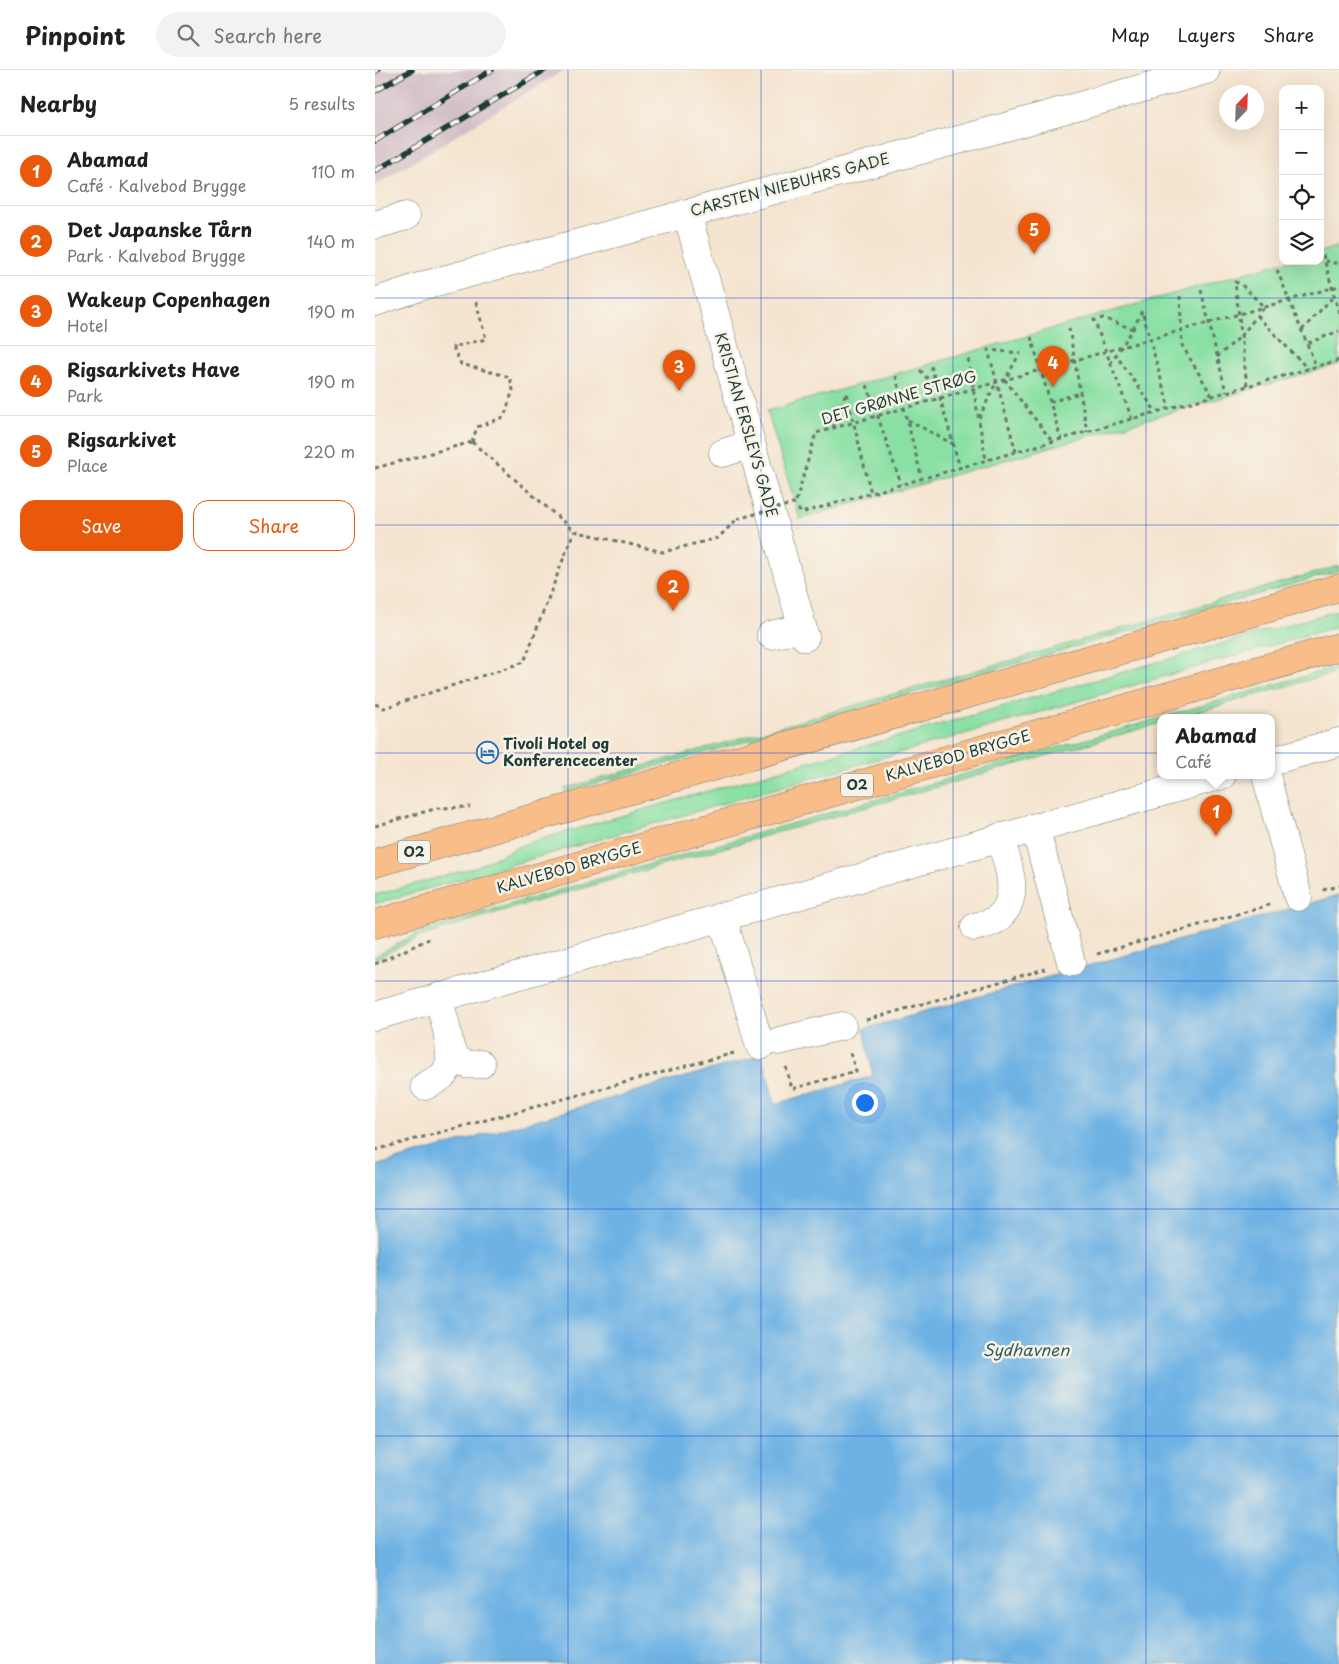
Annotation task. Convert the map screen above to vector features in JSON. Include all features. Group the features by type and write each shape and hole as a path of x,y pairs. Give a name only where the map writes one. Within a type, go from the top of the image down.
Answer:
{"main road":[{"name":"O2","path":"375,863 1339,588"},
{"name":"KALVEBOD BRYGGE","path":"375,924 1339,647"}],"street":[{"name":"CARSTEN NIEBUHRS GADE","path":"375,302 425,285 1020,124 1206,70"},
{"name":"KRISTIAN ERSLEVS GADE","path":"687,213 803,632 771,635"},
{"path":"375,225 406,216"},
{"path":"723,453 751,444"},
{"path":"1275,760 1339,742"},
{"path":"375,1016 1208,779"},
{"path":"1267,779 1298,897"},
{"path":"1035,828 1071,962"},
{"path":"975,927 997,919 1011,898 1012,883 1000,837"},
{"path":"722,916 770,1044 842,1026"},
{"path":"438,997 451,1051 459,1063 469,1066 481,1064"},
{"path":"425,1086 443,1076 449,1065 451,1051"}],"path":[{"path":"1324,258 1330,288 1339,313"},
{"path":"1325,261 1339,264"},
{"path":"1277,270 1317,366"},
{"path":"375,468 472,442 477,427 504,417 513,390 510,377 461,364 453,346 486,339 469,274"},
{"path":"1217,357 1240,336 1265,306 1241,284 1235,282 1240,336 1247,386"},
{"name":"DET GRØNNE STRØG","path":"472,442 575,530 663,552 718,538 737,520 795,504 816,433 1339,286"},
{"path":"1201,290 1226,392"},
{"path":"1181,296 1182,345 1212,396"},
{"path":"1302,330 1333,297"},
{"path":"1110,364 1133,329 1142,310 1169,408"},
{"path":"1257,316 1308,368"},
{"path":"1132,419 1094,320 1103,318 1133,329"},
{"path":"1069,328 1087,432"},
{"path":"1308,343 1339,331"},
{"path":"1031,337 1061,439"},
{"path":"1016,452 988,350 1021,353 1005,380 1053,441"},
{"path":"1116,355 1156,412"},
{"path":"968,359 986,460"},
{"path":"801,513 1339,360"},
{"path":"931,366 960,468"},
{"path":"920,370 938,390"},
{"path":"896,376 922,478"},
{"path":"979,418 997,382"},
{"path":"867,385 901,484"},
{"path":"833,429 846,392 871,493"},
{"path":"1050,402 1080,393"},
{"path":"907,420 953,444"},
{"path":"375,704 384,708 524,662 575,530"}],"shaded area":[{"path":"375,70 564,70 375,185"}],"green space":[{"path":"1339,246 1339,364 800,519 767,411 1279,263 1279,265 1324,265 1324,251"},
{"path":"1339,566 1339,571 662,765 565,792 564,789"},
{"path":"1339,610 1339,626 375,904 375,895 473,868 527,843"},
{"path":"1339,666 1339,671 1190,714 1173,714"},
{"path":"1157,719 1157,724 495,913 419,937 375,959 375,956 418,933 494,909"}],"water":[{"name":"Sydhavnen","path":"1339,895 1339,1664 375,1664 375,1166 762,1055 775,1104 873,1076 864,1029"}],"railway":[{"path":"375,91 412,70"},
{"path":"375,141 492,70"},
{"path":"375,171 545,70"}],"place":[{"name":"Rigsarkivet","path":"1034,254"},
{"name":"Rigsarkivets Have","path":"1053,387"},
{"name":"Wakeup Copenhagen","path":"679,391"},
{"name":"Det Japanske Tårn","path":"673,611"},
{"name":"Tivoli Hotel og Konferencecenter","path":"487,753"},
{"name":"Abamad","path":"1216,836"}]}
